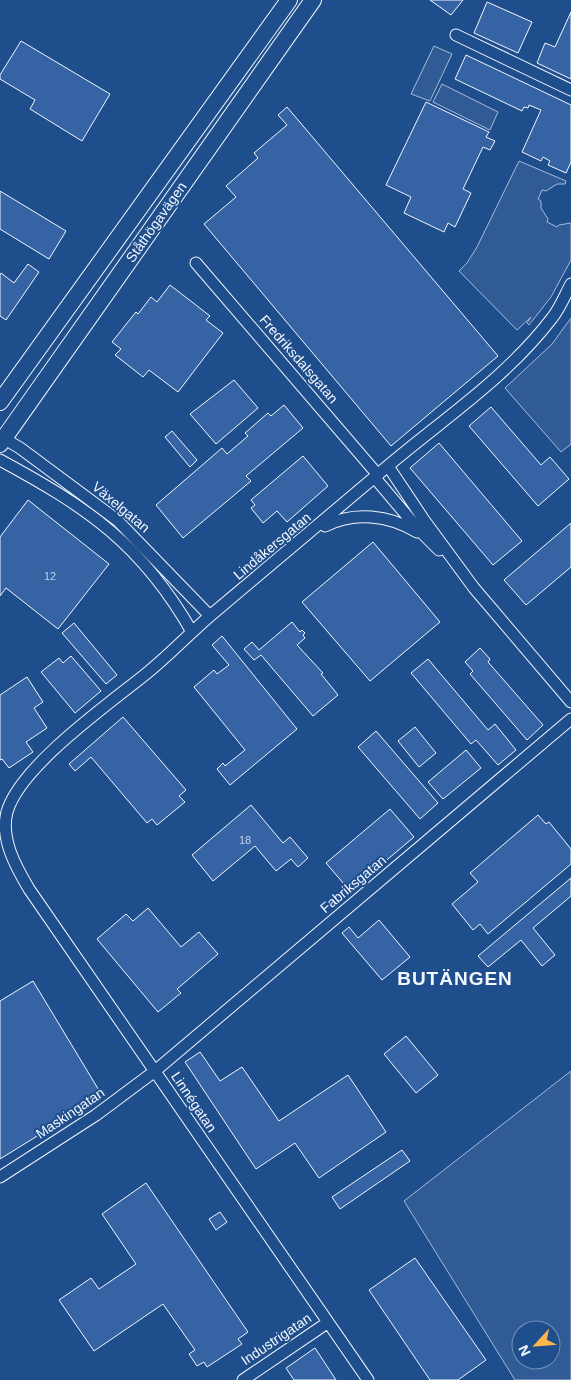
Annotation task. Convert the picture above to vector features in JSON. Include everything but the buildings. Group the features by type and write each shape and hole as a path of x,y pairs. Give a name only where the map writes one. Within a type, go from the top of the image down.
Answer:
{"main road":[{"name":"Ståthögavägen","path":"0,402 289,0"},
{"name":"Ståthögavägen","path":"1,440 313,0"}],"street":[{"path":"456,35 571,90"},
{"name":"Fredriksdalsgatan","path":"196,263 377,476 427,538 474,588 571,702"},
{"name":"Lindåkersgatan","path":"6,836 3,811 31,772 210,616 304,539 388,466 510,367 554,316 571,284"},
{"name":"Växelgatan","path":"1,440 20,448 117,520 210,616"},
{"name":"Växelgatan","path":"0,460 73,502 118,536 168,591 192,632"},
{"name":"Fredriksdalsgatan","path":"388,466 424,520 474,588"},
{"name":"Fredriksdalsgatan","path":"304,539 343,518 368,516 392,520 427,538"},
{"name":"Fabriksgatan","path":"155,1071 571,720"},
{"name":"Linnégatan","path":"6,836 12,859 29,889 368,1380"},
{"name":"Maskingatan","path":"0,1177 96,1115 155,1071"},
{"name":"Industrigatan","path":"243,1380 327,1323"}],"shaded area":[{"path":"434,46 452,54 430,101 411,94"},
{"path":"442,84 498,112 490,130 433,102"},
{"path":"519,161 566,181 565,184 557,184 546,191 542,190 538,199 541,201 541,208 548,219 547,222 557,227 571,223 571,260 551,297 529,325 527,323 531,317 517,330 459,271 467,263 477,247"},
{"path":"571,318 571,444 561,452 505,388 552,344"},
{"path":"571,1071 571,1380 515,1380 404,1201"}],"district":[{"name":"BUTÄNGEN","path":"455,978"}]}
